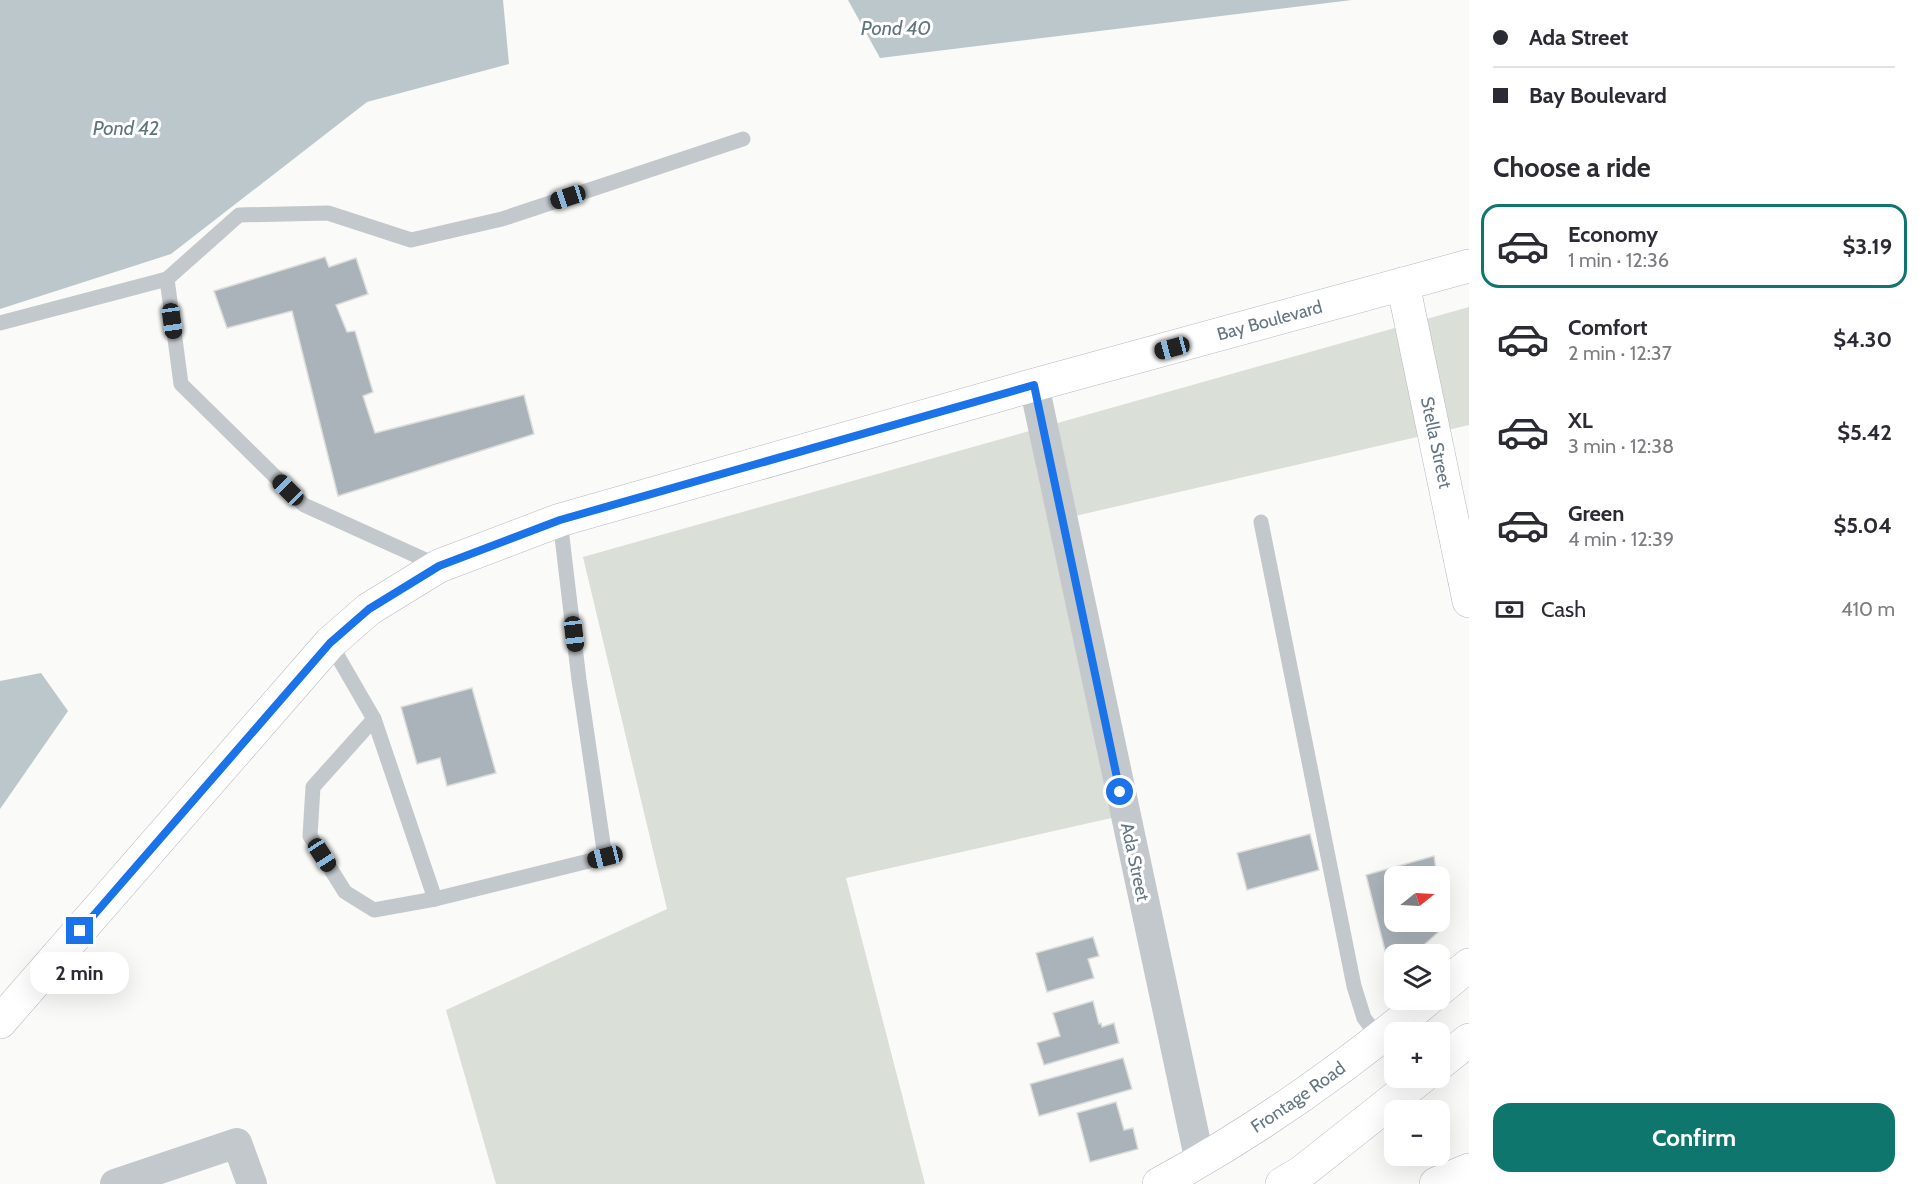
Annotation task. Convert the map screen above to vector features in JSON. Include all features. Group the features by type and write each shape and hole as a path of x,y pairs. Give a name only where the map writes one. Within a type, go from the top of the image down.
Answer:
{"main road":[{"name":"Bay Boulevard","path":"0,1022 330,643 369,609 439,566 560,520 1034,385 1469,266"},
{"name":"Stella Street","path":"1403,284 1469,601"},
{"path":"1450,981 1469,965"},
{"name":"Frontage Road","path":"1159,1184 1200,1162 1333,1074 1415,1010"},
{"path":"1450,1055 1469,1040"},
{"path":"1282,1184 1302,1172 1408,1088"},
{"path":"1436,1184 1469,1170"}],"street":[{"name":"Ada Street","path":"1034,385 1200,1162"},
{"path":"115,1184 237,1143 252,1184"}],"lane":[{"path":"0,322 166,279 239,215 328,213 411,240 502,219 743,139"},
{"path":"166,279 181,384 304,505 439,566"},
{"path":"374,719 313,787 310,836 345,892 374,909 435,899 605,857 579,680 560,520"},
{"path":"1261,522 1354,986 1364,1018 1380,1039"},
{"path":"330,643 374,719 435,899"}],"shaded area":[{"path":"1469,307 1469,425 1062,519 1125,815 846,878 925,1184 496,1184 446,1010 667,909 583,557"}],"water":[{"name":"Pond 42","path":"0,0 503,0 509,64 367,102 171,254 0,309"},
{"name":"Pond 40","path":"848,0 1352,0 880,58"},
{"path":"41,673 68,711 0,809 0,681"}],"building":[{"path":"325,257 329,267 356,258 368,294 336,305 347,332 355,331 373,392 363,396 375,433 524,395 534,434 338,496 292,311 227,328 214,291"},
{"path":"472,688 496,773 447,786 440,758 417,764 401,707"},
{"path":"1310,834 1319,870 1247,890 1237,853"},
{"path":"1434,856 1436,866 1398,866"},
{"path":"1384,870 1384,932 1438,932 1425,944 1384,944 1384,946 1366,875"},
{"path":"1093,937 1099,956 1088,959 1094,978 1047,992 1036,953"},
{"path":"1093,1001 1099,1024 1101,1023 1102,1027 1114,1023 1119,1043 1044,1065 1037,1043 1060,1036 1053,1013"},
{"path":"1123,1058 1132,1089 1039,1116 1030,1084"},
{"path":"1116,1102 1124,1130 1133,1128 1138,1149 1090,1162 1077,1113"}],"route":[{"path":"80,931 330,643 369,609 439,566 560,520 1034,385 1120,792"}]}
